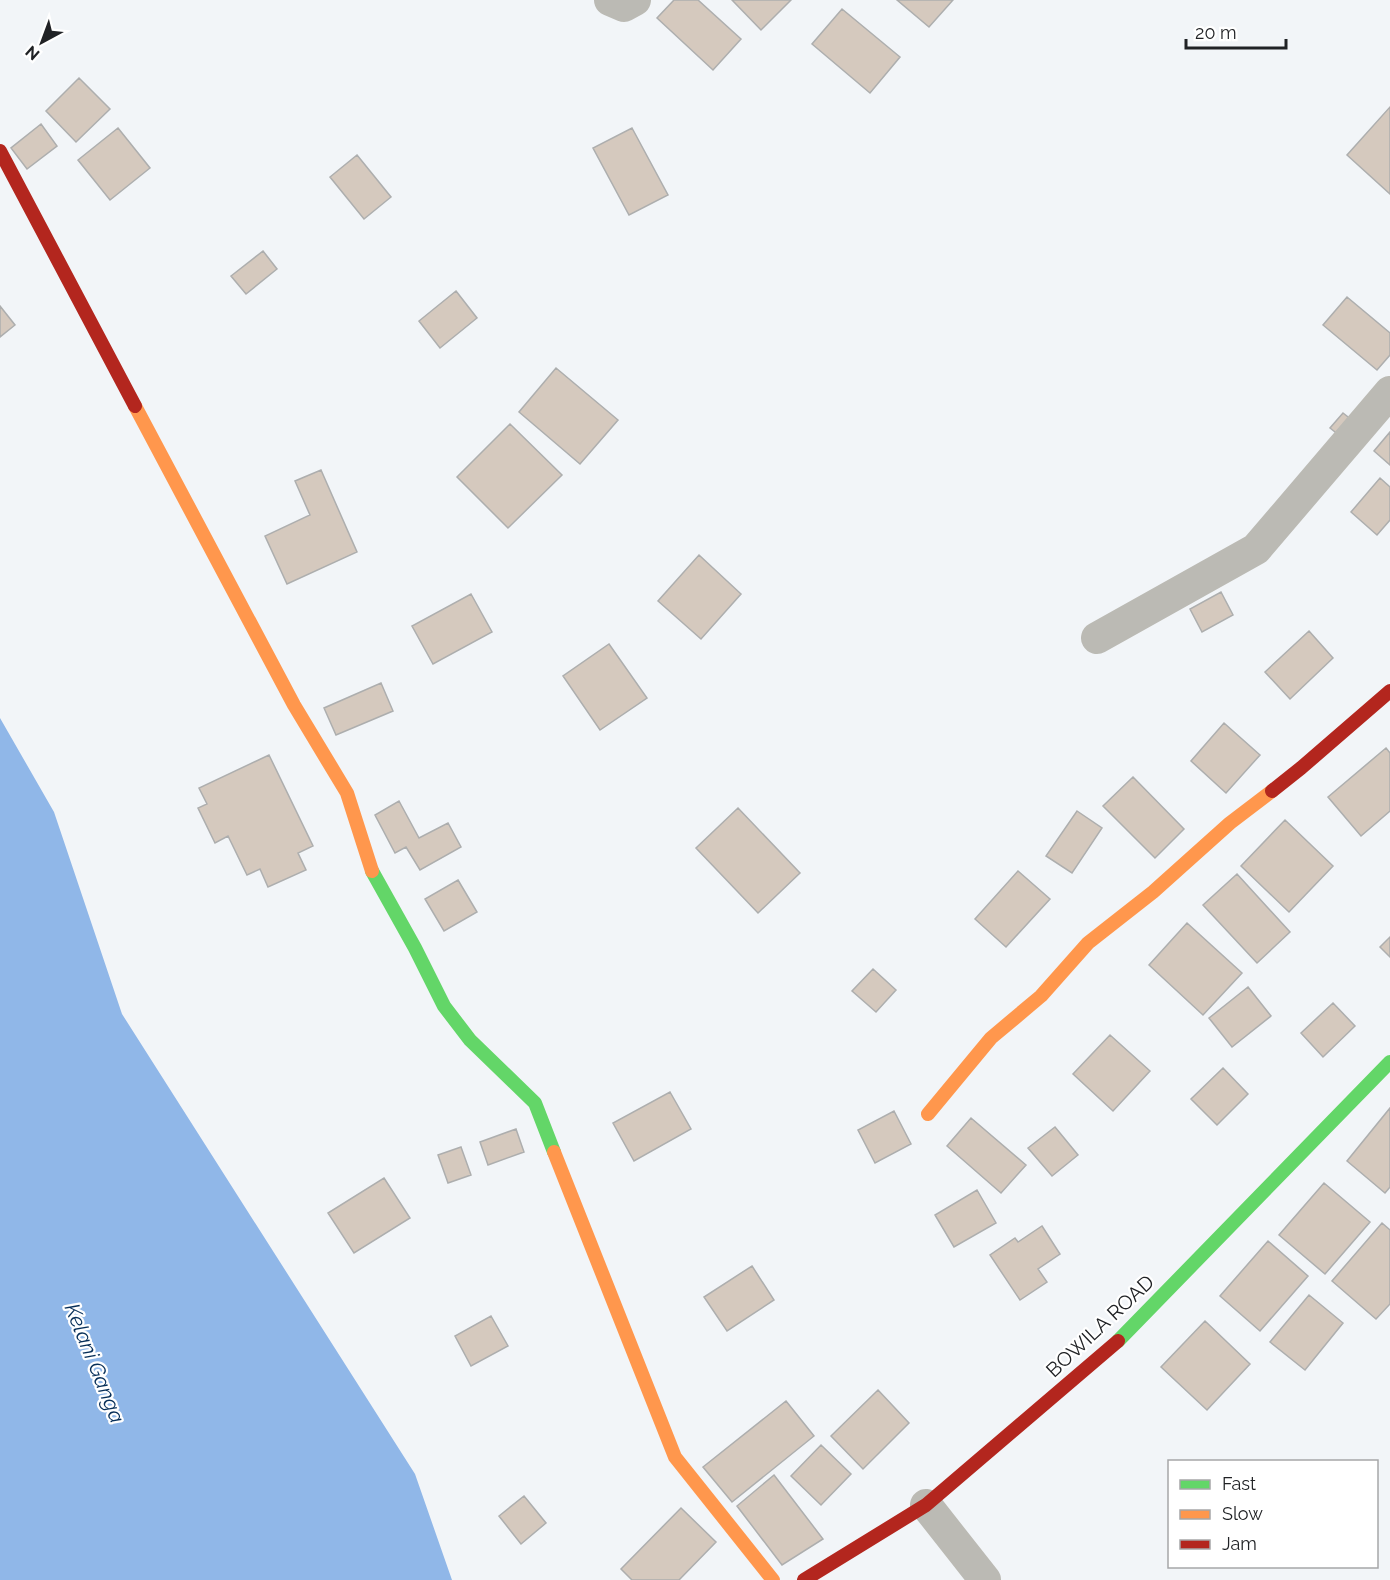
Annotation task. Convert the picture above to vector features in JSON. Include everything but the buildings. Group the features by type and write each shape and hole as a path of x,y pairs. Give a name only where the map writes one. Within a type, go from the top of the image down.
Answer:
{"street":[{"path":"610,0 624,6 635,0"},
{"path":"0,151 294,705 347,793 373,875 416,948 444,1006 470,1040 535,1103 675,1457 773,1580"},
{"path":"1097,638 1256,549 1390,392"},
{"path":"928,1114 991,1038 1041,996 1088,943 1153,892 1230,823 1301,768 1390,691"},
{"name":"BOWILA ROAD","path":"804,1580 926,1505 1124,1336 1390,1062"},
{"path":"926,1505 985,1580"}],"water":[{"name":"Kelani Ganga","path":"0,718 54,812 122,1014 415,1474 452,1580 0,1580"}],"traffic: fast":[{"path":"372,871 444,1006 470,1040 535,1103 554,1152"},
{"path":"1118,1341 1390,1062"}],"traffic: slow":[{"path":"135,406 294,705 347,793 372,871"},
{"path":"928,1114 991,1038 1041,996 1088,943 1153,892 1230,823 1272,791"},
{"path":"554,1152 675,1457 773,1580"}],"traffic: jam":[{"path":"0,151 135,406"},
{"path":"1272,791 1390,691"},
{"path":"804,1580 926,1505 1118,1341"}]}
